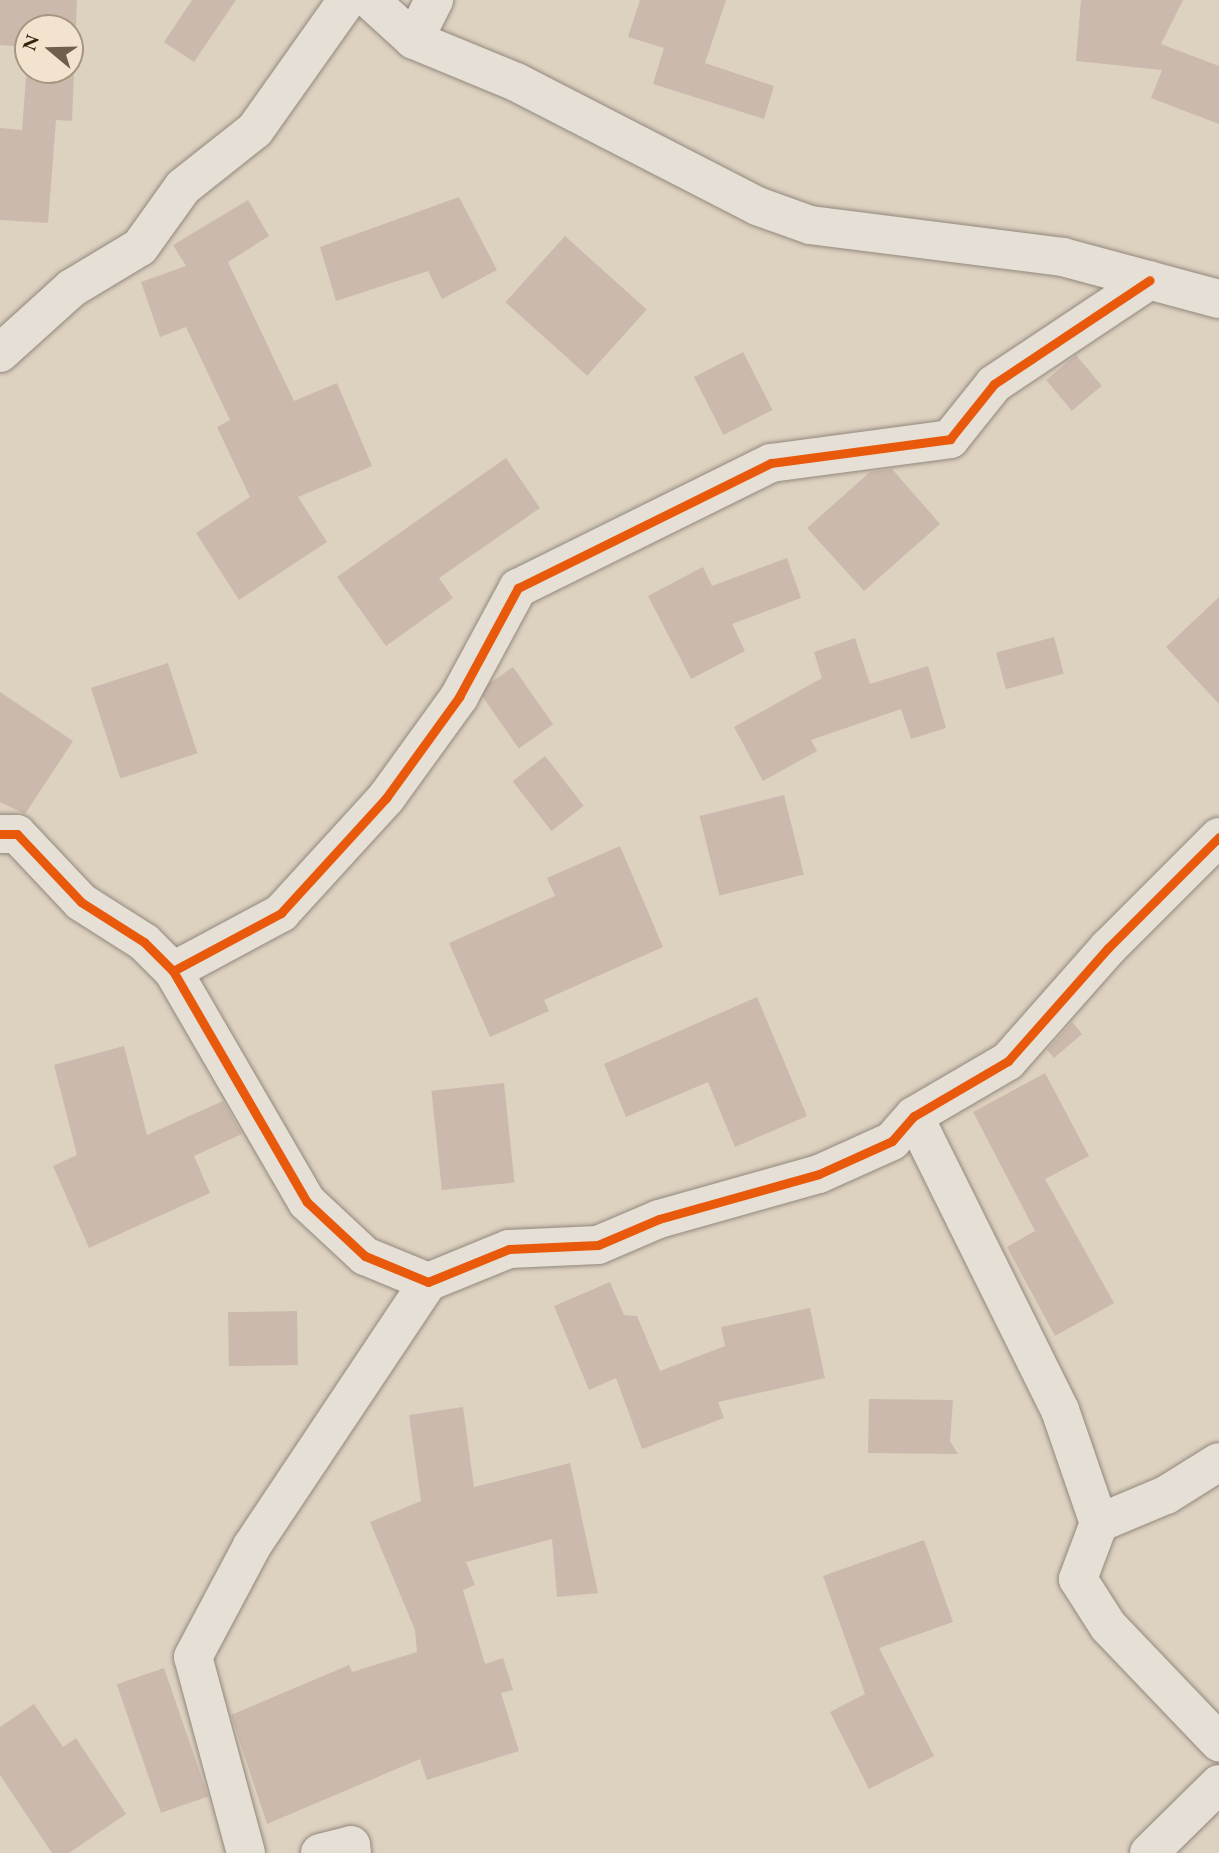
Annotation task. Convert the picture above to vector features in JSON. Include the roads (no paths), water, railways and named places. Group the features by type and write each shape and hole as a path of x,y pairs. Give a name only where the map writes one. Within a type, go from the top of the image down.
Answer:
{"street":[{"path":"0,353 72,288 140,247 183,187 255,130 347,0"},
{"path":"370,0 414,40 516,82 757,206 810,225 1063,257 1219,299"},
{"path":"414,40 434,0"},
{"path":"173,971 281,913 386,798 459,697 519,588 771,463 950,439 994,384 1150,280"},
{"path":"0,834 17,834 81,902 144,943 173,971 307,1202 365,1256 428,1282"},
{"path":"246,1853 193,1657 253,1546 428,1282 509,1249 598,1245 659,1219 819,1174 892,1142 914,1116 1008,1060 1108,947 1219,837"},
{"path":"914,1116 1060,1410 1099,1523 1078,1579 1108,1626 1219,1742"},
{"path":"1099,1523 1166,1494 1219,1462"},
{"path":"1149,1853 1219,1784"},
{"path":"320,1853 351,1845 352,1853"}]}
